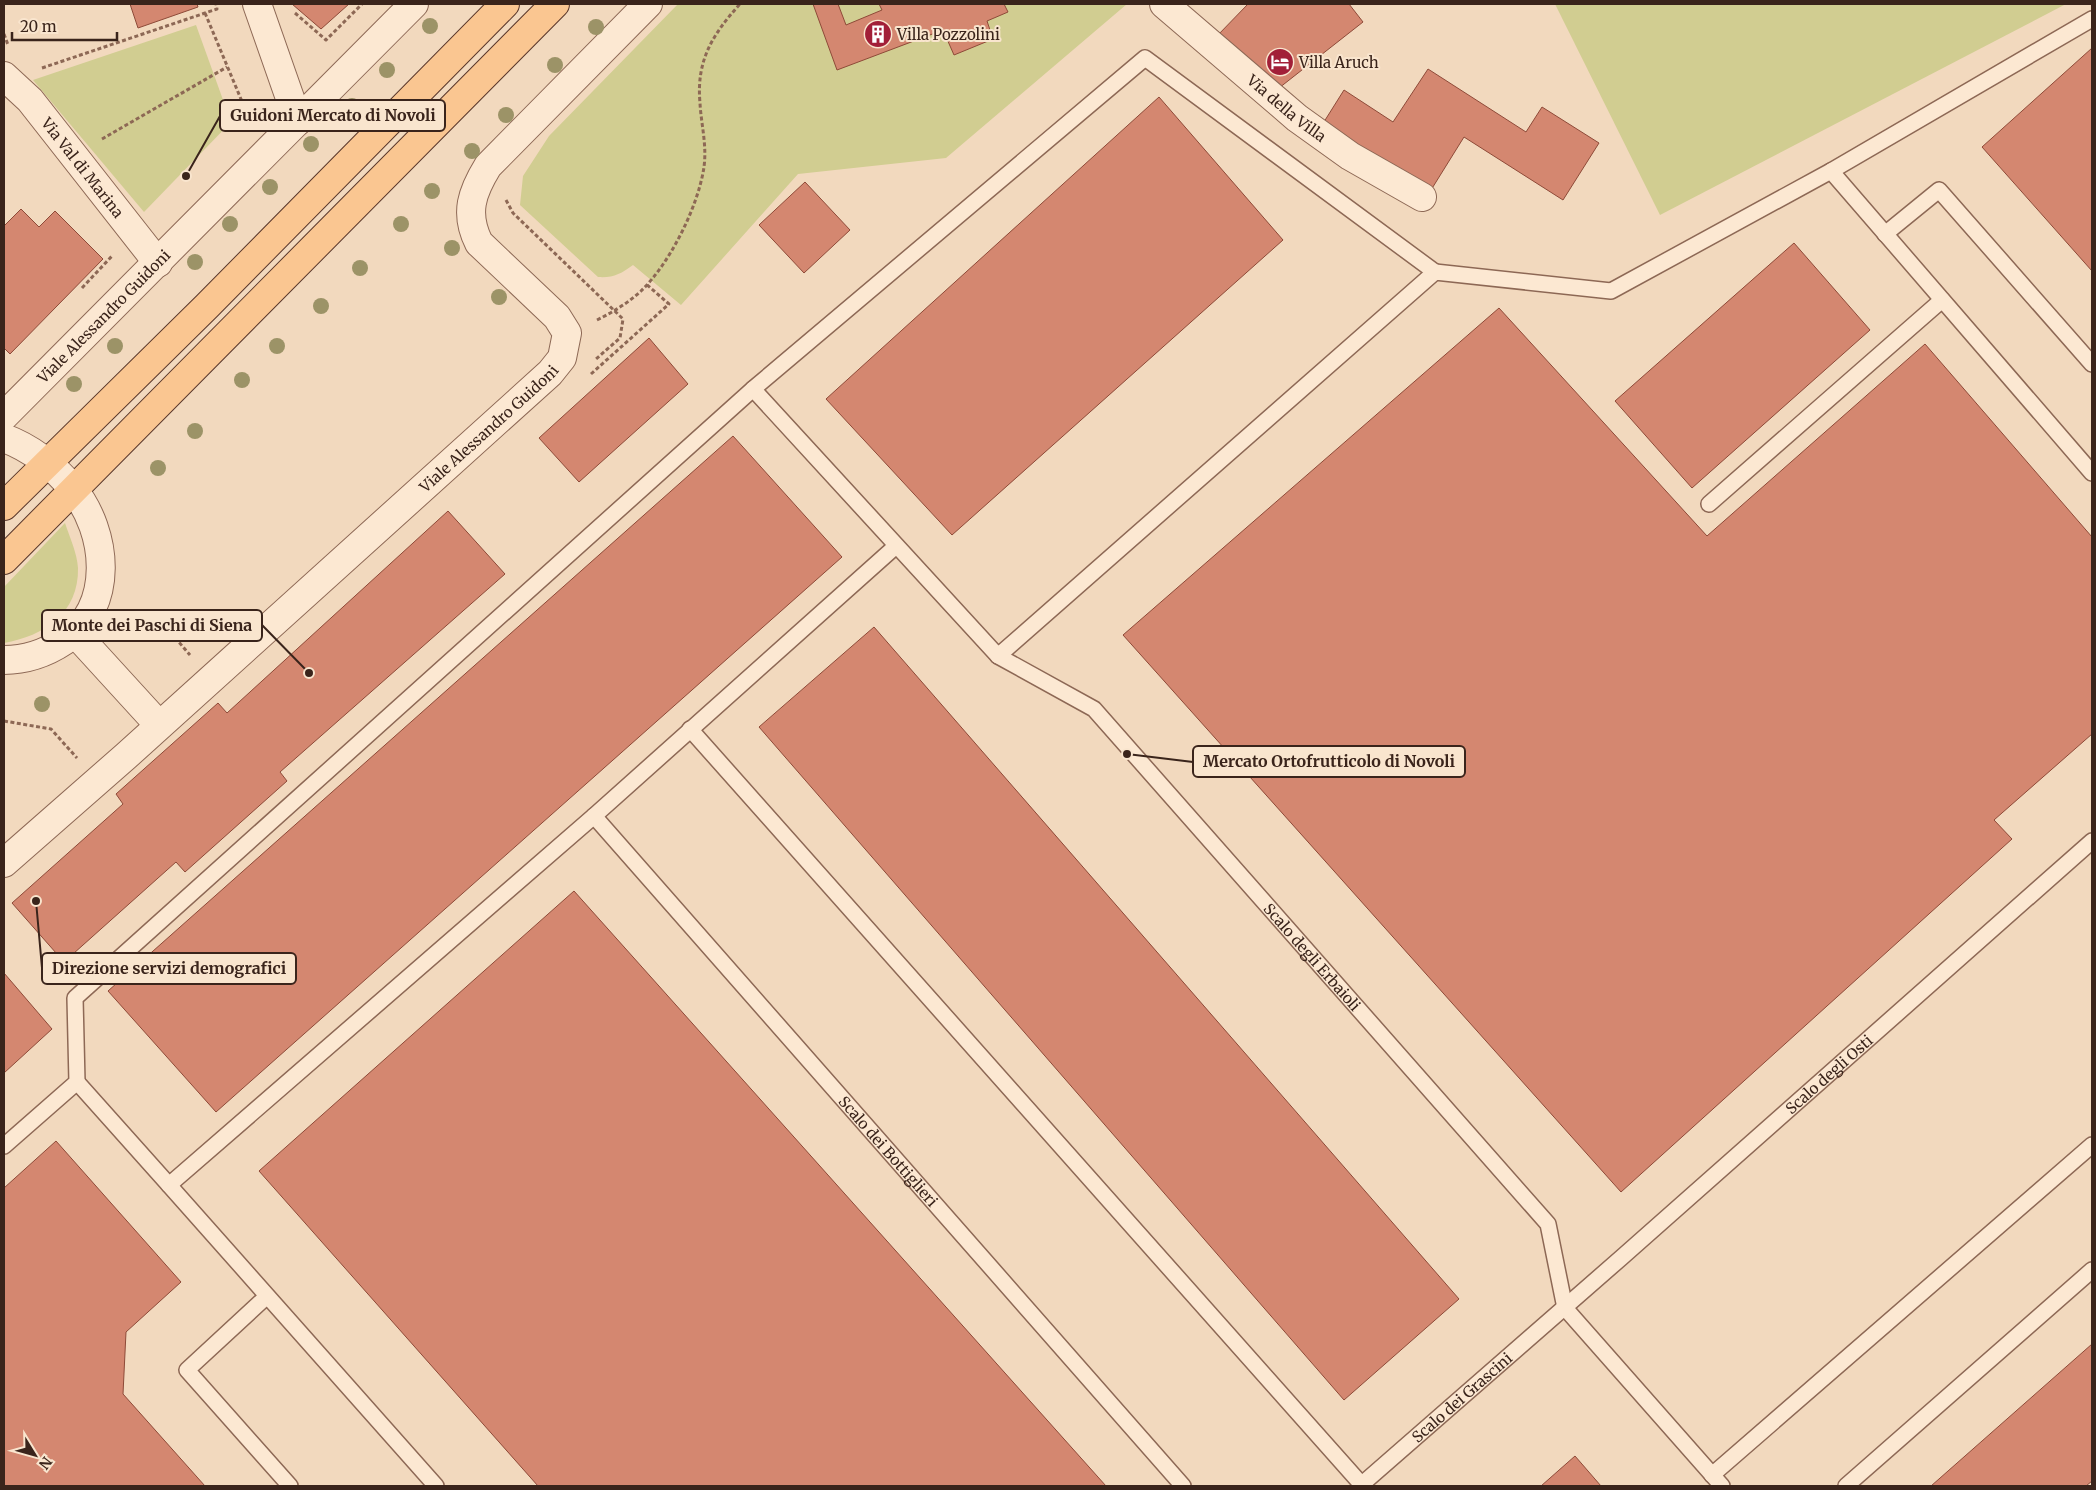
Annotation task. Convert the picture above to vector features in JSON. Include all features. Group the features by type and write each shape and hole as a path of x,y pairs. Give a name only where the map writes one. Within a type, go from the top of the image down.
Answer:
{"main road":[{"path":"4,506 46,462 206,306 505,4"},
{"path":"4,560 555,4"}],"street":[{"path":"257,4 298,121"},
{"name":"Viale Alessandro Guidoni","path":"4,416 414,4"},
{"path":"567,333 558,317 479,242 472,227 472,202 477,185 488,166 648,4"},
{"name":"Via della Villa","path":"1164,4 1297,118 1350,156 1422,197"},
{"name":"Via Val di Marina","path":"4,76 30,100 158,263"},
{"name":"Viale Alessandro Guidoni","path":"4,863 550,373 562,358 567,333"},
{"path":"4,438 21,444 46,462 73,490 93,525 101,564 100,590 96,603 75,633 54,648 24,658 4,660"},
{"path":"75,633 159,725"}],"lane":[{"path":"436,1486 266,1297 77,1082 76,998 754,389 1145,58 1435,272 1611,291 1831,171 2092,19"},
{"path":"1831,171 2092,473"},
{"path":"1886,234 1939,190 2092,364"},
{"path":"998,656 1435,272"},
{"path":"1709,504 1942,300"},
{"name":"Scalo degli Erbaioli","path":"754,389 998,656 1094,709 1548,1224 1564,1308"},
{"path":"168,1185 594,816 690,728 896,546"},
{"path":"690,728 1361,1485"},
{"name":"Scalo dei Bottiglieri","path":"594,816 1183,1486"},
{"name":"Scalo degli Osti","path":"1564,1308 2092,841"},
{"path":"4,1146 77,1082"},
{"path":"1564,1308 1717,1480 2092,1145"},
{"path":"1846,1486 2092,1270"},
{"path":"266,1297 187,1370 290,1486"},
{"name":"Scalo dei Grascini","path":"1361,1485 1564,1308"}],"path":[{"path":"39,69 217,9 216,4"},
{"path":"292,10 326,40 362,4"},
{"path":"567,333 615,311 641,291 662,265 680,234 696,199 704,167 705,134 700,102 701,75 708,45 740,4"},
{"path":"206,13 252,126"},
{"path":"74,156 227,67"},
{"path":"508,191 506,200 513,213 623,319 620,338 590,364"},
{"path":"158,618 192,657"},
{"path":"4,722 51,729 82,762"}],"shaded area":[{"path":"678,4 1127,4 946,158 798,174 681,305 633,265 617,275 598,277 520,205 523,176 549,136"},
{"path":"1555,4 2066,4 1660,215"},
{"path":"196,25 231,122 144,212 33,80"},
{"path":"65,523 75,551 78,568 77,584 66,610 56,620 33,635 4,643 4,587"}],"building":[{"path":"130,4 197,4 198,7 138,28"},
{"path":"292,4 349,4 321,29"},
{"name":"Villa Pozzolini","path":"813,4 838,4 846,25 882,10 879,4 1004,4 1008,12 987,21 993,39 954,55 943,30 837,70"},
{"name":"Villa Aruch","path":"1248,4 1349,4 1363,22 1279,88 1217,36"},
{"path":"2092,48 2092,271 1982,147"},
{"path":"1428,69 1526,132 1542,107 1599,143 1563,200 1464,137 1431,190 1322,125 1344,90 1393,122"},
{"path":"1159,97 1283,240 952,535 826,399"},
{"path":"805,182 850,230 804,273 759,225"},
{"path":"21,209 39,227 55,211 103,259 10,354 4,348 4,226"},
{"path":"1794,243 1870,330 1692,488 1615,401"},
{"path":"1499,308 1707,536 1925,344 2092,537 2092,734 1994,820 2012,839 1621,1192 1123,635"},
{"path":"649,338 688,384 579,482 539,438"},
{"path":"733,436 842,557 216,1112 108,991"},
{"path":"448,511 505,574 280,772 287,781 185,872 176,862 64,962 12,903 123,804 116,794 218,703 227,713"},
{"path":"874,627 1459,1299 1344,1400 759,727"},
{"path":"574,891 1106,1486 538,1486 259,1171"},
{"path":"4,973 52,1029 4,1073"},
{"path":"56,1141 181,1282 126,1332 123,1394 205,1486 4,1486 4,1188"},
{"path":"2092,1344 2092,1481 2086,1486 1931,1486"},
{"path":"1575,1456 1601,1486 1541,1486"}],"place":[{"name":"Villa Pozzolini","path":"878,34"},
{"name":"Villa Aruch","path":"1280,62"},
{"name":"Guidoni Mercato di Novoli","path":"186,176"},
{"name":"Monte dei Paschi di Siena","path":"309,673"},
{"name":"Mercato Ortofrutticolo di Novoli","path":"1127,754"},
{"name":"Direzione servizi demografici","path":"36,901"}]}
